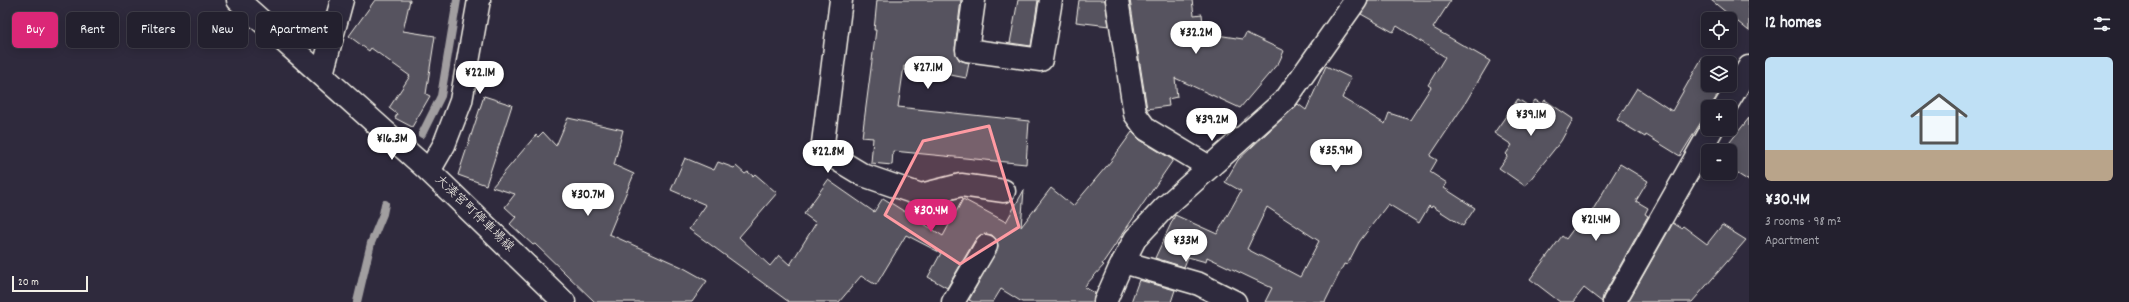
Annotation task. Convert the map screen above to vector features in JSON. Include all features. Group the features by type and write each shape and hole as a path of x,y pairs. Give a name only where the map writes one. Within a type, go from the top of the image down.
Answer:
{"street":[{"name":"大湊宮町停車場線","path":"238,0 429,171 564,302"},
{"path":"322,74 342,0"},
{"path":"429,171 444,145 461,101 479,0"},
{"path":"841,0 823,143 838,160 863,176 921,195 961,185 1004,191"},
{"path":"974,0 967,50 1041,60 1051,0"},
{"path":"1117,0 1135,114 1146,129 1209,168"},
{"path":"1105,302 1123,262 1135,240 1164,208 1286,99 1356,0"},
{"path":"1729,100 1749,67"},
{"path":"1614,302 1708,136"},
{"path":"953,302 986,246"},
{"path":"1123,262 1199,284 1235,302"}],"highlighted area":[{"path":"989,126 1019,227 960,264 885,215 923,141"}],"building":[{"path":"375,0 410,0 403,31 435,36 426,94 430,96 412,127 395,118 397,114 389,108 410,76 371,48 369,51 349,36"},
{"path":"877,0 961,0 955,49 959,60 969,63 966,78 904,66 898,107 1029,121 1026,164 893,151 892,165 871,163 873,138 862,137 876,30 874,30"},
{"path":"1018,0 1038,0 1031,46 1010,43"},
{"path":"1079,0 1105,0 1109,26 1076,22"},
{"path":"1130,0 1192,0 1194,15 1202,14 1204,33 1243,39 1246,33 1284,51 1279,62 1240,108 1175,78 1177,97 1168,99 1169,106 1147,109"},
{"path":"1368,0 1451,0 1433,28 1490,61 1464,105 1430,156 1437,160 1430,172 1447,183 1444,188 1475,208 1463,226 1432,206 1431,208 1429,206 1419,223 1388,204 1359,242 1347,265 1344,264 1325,302 1265,302 1272,288 1207,257 1206,262 1188,257 1184,267 1155,258 1175,215 1217,234 1241,191 1225,182 1238,160 1298,104 1306,110 1326,66 1351,78 1342,98 1385,124 1389,113 1410,120 1431,87 1428,85 1445,57 1397,26 1393,32 1361,14","holes":["1267,207 1319,241 1300,277 1247,249"]},
{"path":"1711,0 1749,0 1749,31 1737,21 1737,12 1726,12"},
{"path":"1701,60 1701,92 1720,92 1714,100 1701,100 1701,122 1680,156 1646,135 1645,137 1617,120 1637,88 1672,111"},
{"path":"484,96 512,105 486,185 458,175"},
{"path":"1518,99 1530,107 1535,100 1542,104 1545,100 1573,119 1561,141 1525,186 1499,168 1508,156 1506,154 1512,145 1494,133"},
{"path":"568,118 623,130 614,165 634,174 609,234 682,267 707,281 692,302 595,302 535,244 533,245 510,224 516,217 505,207 515,194 492,187 536,135 538,137 543,132 556,146"},
{"path":"1749,118 1749,181 1737,173 1737,144 1730,144 1730,142 1735,136 1737,136 1737,133"},
{"path":"1132,132 1140,140 1173,160 1102,264 1104,265 1084,287 1095,293 1093,302 1022,302 1001,289 993,302 973,302 969,300 998,246 997,240 992,235 986,234 980,235 975,240 947,288 928,277 941,253 906,235 876,285 861,276 839,302 789,302 689,229 706,205 671,190 685,158 714,170 718,162 734,168 736,166 745,174 748,172 753,176 755,174 777,193 739,237 770,266 779,255 790,265 816,223 804,214 828,180 874,212 883,198 943,236 963,199 1006,222 1024,190 1021,227 1051,188 1073,206 1111,161"},
{"path":"1620,164 1648,181 1636,201 1648,208 1645,214 1648,216 1603,296 1602,302 1584,288 1573,302 1560,302 1530,279 1562,236 1566,239 1580,220 1585,223"},
{"path":"1673,223 1681,228 1683,226 1707,244 1722,225 1746,240 1692,302 1628,302"},
{"path":"1139,280 1175,290 1171,302 1131,302"}],"waterway":[{"path":"422,134 441,96 457,0"},
{"path":"357,302 371,243 383,214 385,204"}]}
